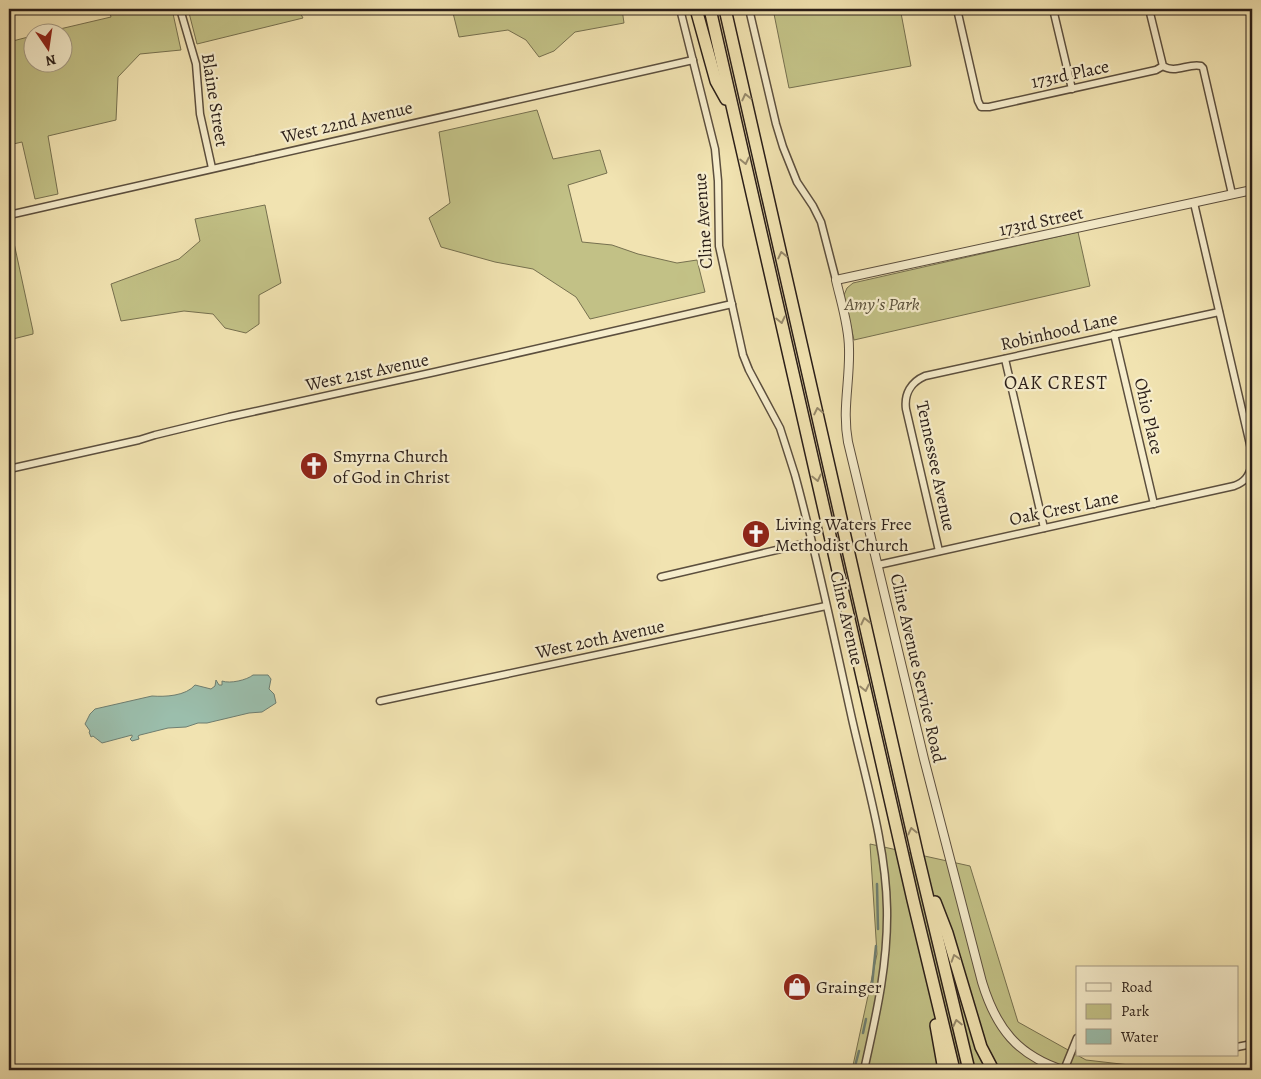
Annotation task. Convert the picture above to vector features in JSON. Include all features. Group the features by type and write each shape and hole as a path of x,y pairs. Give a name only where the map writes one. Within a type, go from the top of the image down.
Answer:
{"highway":[{"path":"696,9 716,81 734,114"},
{"name":"Cline Avenue","path":"710,9 913,900 954,1070"},
{"name":"Cline Avenue","path":"725,9 811,378 918,857 969,1070"},
{"path":"918,857 947,933 981,1047 993,1070"},
{"path":"913,900 944,1070"}],"street":[{"name":"Blaine Street","path":"180,9 196,64 200,114 212,168"},
{"name":"Cline Avenue","path":"680,9 715,149 718,181 719,246 732,304 747,366 774,417 788,450 798,483 883,862 886,890 886,956 879,1004 864,1070"},
{"name":"Cline Avenue Service Road","path":"749,9 783,147 797,182 821,222 836,280 847,328 849,348 845,424 922,752 988,1001 994,1016 1015,1042 1042,1062 1064,1070"},
{"name":"173rd Place","path":"957,9 981,107 990,107 1072,89 1156,70 1163,66 1170,69 1201,66 1232,194"},
{"path":"1053,9 1072,89"},
{"path":"1149,9 1163,66"},
{"name":"West 22nd Avenue","path":"9,215 693,60"},
{"name":"173rd Street","path":"836,280 1252,190"},
{"path":"1194,203 1252,453"},
{"name":"West 21st Avenue","path":"9,470 229,417 732,304"},
{"name":"Robinhood Lane","path":"910,387 918,379 925,376 1219,312"},
{"name":"Ohio Place","path":"1114,334 1154,504"},
{"path":"1005,359 1044,528"},
{"name":"Tennessee Avenue","path":"910,387 905,402 906,409 939,552"},
{"name":"Oak Crest Lane","path":"878,565 1234,486 1242,483 1251,468"},
{"path":"661,577 811,542"},
{"name":"West 20th Avenue","path":"380,701 826,606"},
{"path":"1064,1070 1076,1040"},
{"path":"1238,1047 1252,1044"}],"green space":[{"path":"109,9 172,9 181,50 140,54 118,77 116,120 48,136 58,194 35,199 22,142 9,145 9,42 22,39 22,72 72,72 72,26 111,17"},
{"path":"188,9 298,9 303,18 197,44"},
{"path":"452,9 622,9 624,23 575,32 554,51 539,57 526,40 508,30 459,37"},
{"path":"773,9 920,9 901,13 911,66 789,88"},
{"path":"537,110 553,159 600,150 607,173 568,185 582,242 612,245 638,254 677,263 697,260 705,292 590,319 576,297 533,269 495,262 441,247 429,218 450,203 439,132"},
{"path":"265,205 281,283 259,295 259,324 246,333 225,328 213,314 184,311 121,321 111,284 179,259 200,241 195,219"},
{"name":"Amy's Park","path":"1078,232 1090,286 854,340 844,295 847,288 853,283"},
{"path":"9,243 14,243 33,334 9,340"},
{"path":"870,844 970,866 1018,1022 1086,1060 1147,1067 1151,1070 852,1070 877,954"}],"water":[{"path":"253,675 268,675 271,679 269,689 274,694 276,703 262,712 249,713 207,723 198,723 186,727 168,728 140,735 138,736 139,739 132,741 130,739 132,735 102,743 93,736 91,737 90,731 85,724 95,709 152,696 181,694 195,685 211,689 215,686 216,680 219,685 222,685 222,681 238,681"}],"waterway":[{"path":"877,884 878,929"},
{"path":"871,994 876,946"},
{"path":"863,1033 866,1019"},
{"path":"854,1070 859,1051"}],"place":[{"name":"Smyrna Church of God in Christ","path":"314,466"},
{"name":"Living Waters Free Methodist Church","path":"756,534"},
{"name":"Grainger","path":"797,987"}],"district":[{"name":"OAK CREST","path":"1056,383"}]}
